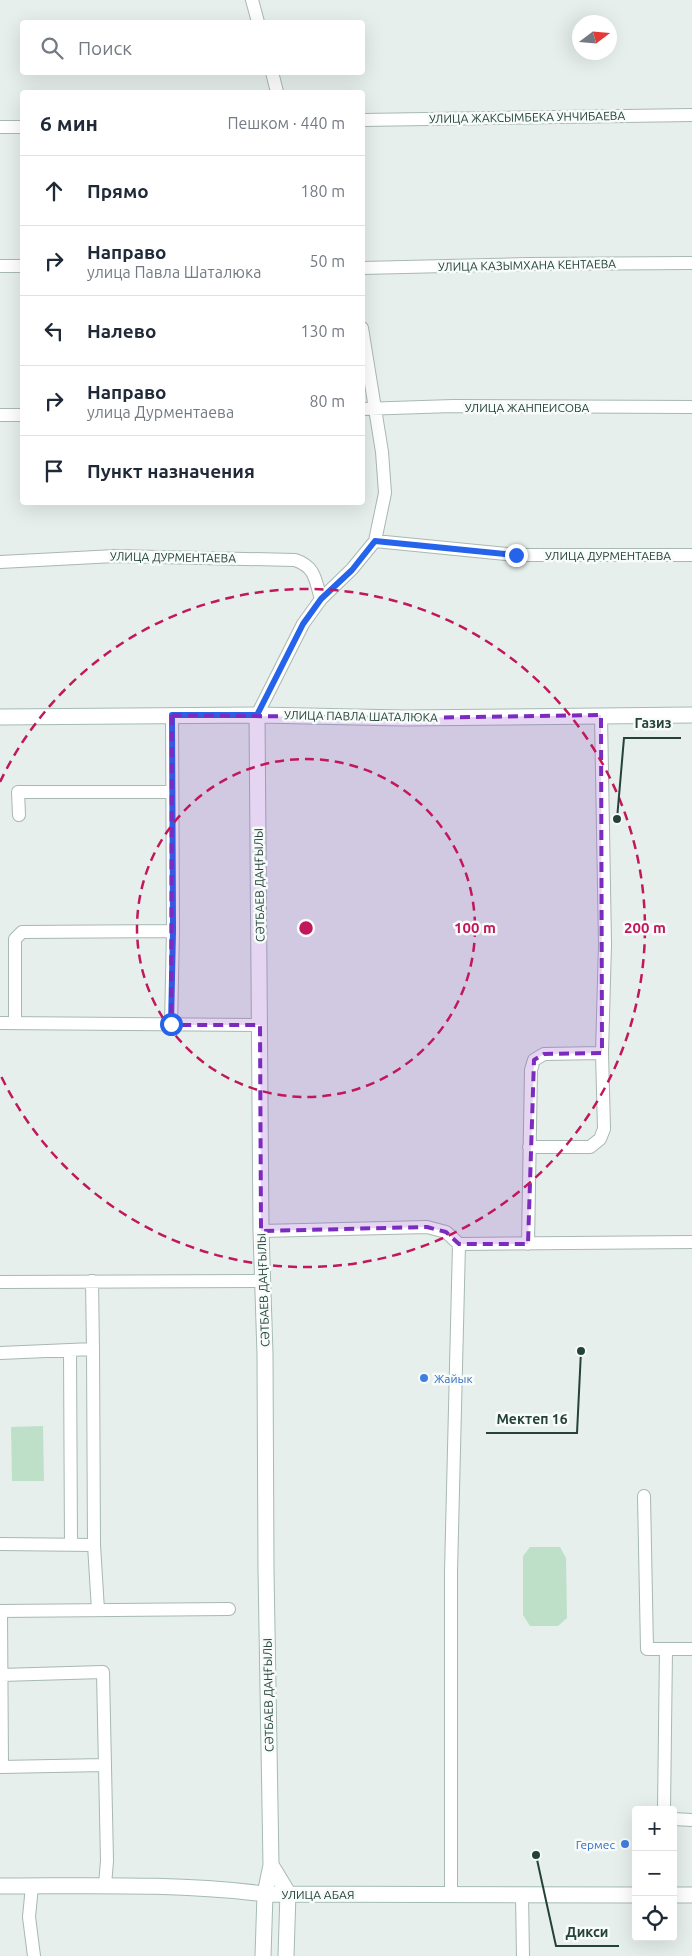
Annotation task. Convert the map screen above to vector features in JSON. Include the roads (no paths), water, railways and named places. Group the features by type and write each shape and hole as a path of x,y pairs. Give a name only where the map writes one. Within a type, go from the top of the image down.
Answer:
{"street":[{"path":"252,0 257,20"},
{"path":"273,75 276,90"},
{"name":"УЛИЦА ЖАКСЫМБЕКА УНЧИБАЕВА","path":"365,120 692,115"},
{"path":"0,127 20,127"},
{"name":"УЛИЦА КАЗЫМХАНА КЕНТАЕВА","path":"365,268 519,264 692,263"},
{"path":"0,266 20,266"},
{"path":"257,715 303,624 321,599 352,570 375,541 385,493 382,452 369,408 365,362"},
{"name":"УЛИЦА ЖАНПЕИСОВА","path":"369,408 453,406 692,407"},
{"path":"0,415 20,415"},
{"name":"УЛИЦА ДУРМЕНТАЕВА","path":"375,541 516,555 692,555"},
{"name":"УЛИЦА ДУРМЕНТАЕВА","path":"0,562 115,556 295,560 305,563 313,571 321,599"},
{"path":"171,1024 173,931 172,715"},
{"name":"УЛИЦА ПАВЛА ШАТАЛЮКА","path":"0,717 257,715 404,718 692,715"},
{"name":"СӘТБАЕВ ДАҢҒЫЛЫ","path":"257,715 261,1231 271,1865 265,1894 263,1956"},
{"path":"529,1147 590,1147 600,1139 604,1129 602,1053 605,944 601,715"},
{"path":"18,815 18,792 172,792"},
{"path":"15,1023 15,939 22,932 173,931"},
{"path":"0,1023 260,1024"},
{"path":"528,1244 531,1070 534,1060 544,1054 602,1053"},
{"path":"261,1231 426,1227 446,1232 458,1244 692,1242"},
{"path":"451,1895 451,1572 458,1244"},
{"path":"92,1281 94,1545 98,1610"},
{"path":"0,1282 262,1281"},
{"path":"0,1353 93,1349"},
{"path":"70,1350 71,1544"},
{"path":"644,1496 646,1649 692,1649"},
{"path":"0,1544 94,1545"},
{"path":"105,1765 1,1767 0,1611 229,1609"},
{"path":"664,1806 666,1649"},
{"path":"1,1675 103,1672 105,1885"},
{"path":"677,1819 692,1820"},
{"path":"271,1865 288,1893 286,1956"},
{"name":"УЛИЦА АБАЯ","path":"0,1886 105,1885 229,1890 265,1894 632,1895"},
{"path":"32,1886 29,1917 34,1956"},
{"path":"522,1895 523,1956"},
{"path":"677,1895 692,1895"}],"place":[{"name":"Газиз","path":"617,819"},
{"name":"Мектеп 16","path":"581,1351"},
{"name":"Жайык","path":"424,1378"},
{"name":"Гермес","path":"625,1844"},
{"name":"Дикси","path":"536,1855"}]}
